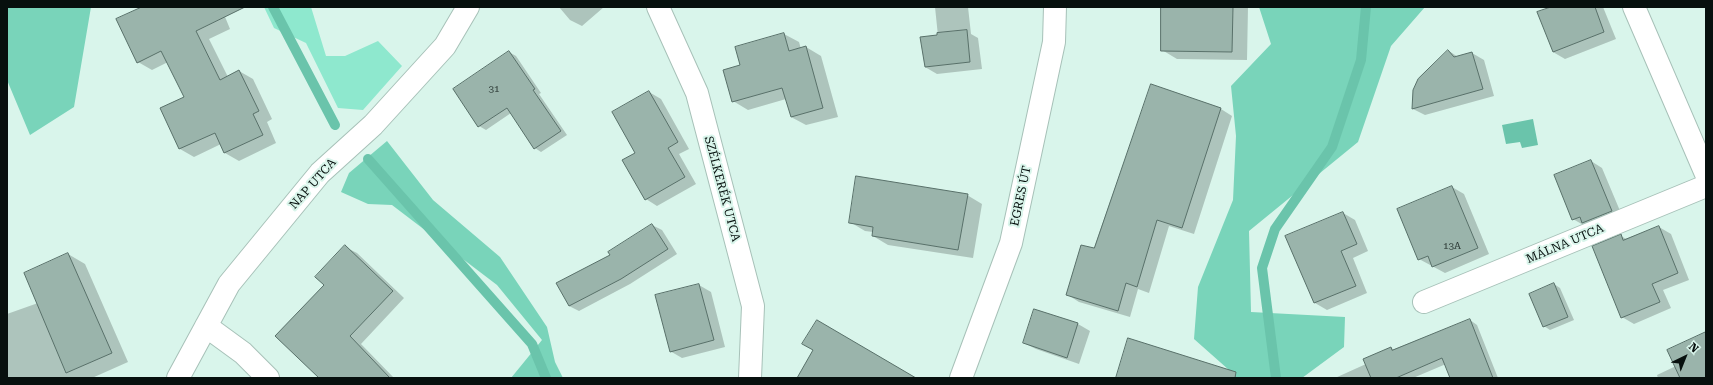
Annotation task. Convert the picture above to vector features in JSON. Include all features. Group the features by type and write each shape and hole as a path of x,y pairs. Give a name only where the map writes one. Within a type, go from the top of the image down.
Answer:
{"street":[{"name":"NAP UTCA","path":"178,378 229,284 239,271 320,173 373,125 445,46 468,7"},
{"name":"SZÉLKERÉK UTCA","path":"658,7 697,93 753,306 750,378"},
{"name":"EGRES ÚT","path":"961,378 1011,243 1054,42 1055,7"},
{"path":"1634,7 1706,174"},
{"name":"MÁLNA UTCA","path":"1424,302 1706,186"},
{"path":"206,326 243,353 268,378"}],"shaded area":[{"path":"7,7 91,7 74,107 30,135 7,80"},
{"path":"264,7 311,7 326,56 345,56 378,41 402,66 363,110 338,108 306,43 274,28"},
{"path":"1259,7 1425,7 1391,46 1358,142 1249,231 1251,312 1345,317 1344,347 1302,378 1228,378 1229,370 1194,339 1198,287 1233,200 1236,136 1231,86 1271,44"},
{"path":"1533,119 1538,145 1522,148 1520,142 1506,144 1502,125"},
{"path":"387,141 433,200 500,257 547,327 555,362 563,378 511,378 542,340 497,285 392,205 368,204 341,192 349,173"}],"building":[{"path":"142,7 245,7 196,31 220,80 239,70 259,111 253,114 263,135 224,153 215,133 179,149 160,108 184,97 161,51 137,63 116,19"},
{"path":"1161,7 1233,7 1232,52 1161,51"},
{"path":"1551,7 1595,7 1604,32 1553,52 1537,12"},
{"path":"967,30 970,62 925,67 920,37 937,35 937,33"},
{"path":"784,33 789,51 806,46 823,108 791,117 782,88 732,102 723,70 740,65 735,47"},
{"path":"1448,50 1454,57 1472,52 1483,89 1412,109 1413,90 1418,79"},
{"path":"509,51 561,131 534,149 507,108 478,127 453,89"},
{"path":"1151,84 1221,108 1182,228 1157,220 1137,287 1126,283 1118,311 1066,295 1081,245 1094,248"},
{"path":"649,91 678,142 668,148 685,177 645,200 622,160 635,153 612,112"},
{"path":"1591,160 1612,211 1582,223 1580,217 1572,220 1554,175"},
{"path":"856,176 968,194 958,250 872,236 873,227 849,223"},
{"path":"1452,186 1478,248 1432,267 1428,256 1418,260 1397,209"},
{"path":"1343,212 1357,244 1341,251 1356,286 1314,303 1285,236"},
{"path":"652,224 668,249 621,279 569,306 556,283 610,255 608,252"},
{"path":"1659,226 1678,273 1652,284 1660,302 1621,318 1592,246 1621,234 1623,240"},
{"path":"345,245 393,291 350,336 390,378 319,378 275,336 324,285 315,277"},
{"path":"68,253 112,353 66,373 24,273"},
{"path":"1554,283 1568,317 1543,327 1529,294"},
{"path":"699,284 714,340 670,352 655,295"},
{"path":"1034,309 1078,323 1067,358 1023,343"},
{"path":"1470,319 1493,378 1450,378 1442,358 1396,378 1371,378 1363,359 1391,347 1392,350"},
{"path":"817,320 916,378 797,378 813,350 802,344"},
{"path":"1706,332 1706,378 1680,378 1667,350"},
{"path":"1128,338 1236,372 1235,378 1116,378"}],"waterway":[{"path":"273,7 335,125"},
{"path":"1276,378 1262,268 1275,229 1332,147 1361,60 1366,7"},
{"path":"368,159 532,344 546,378"}]}
